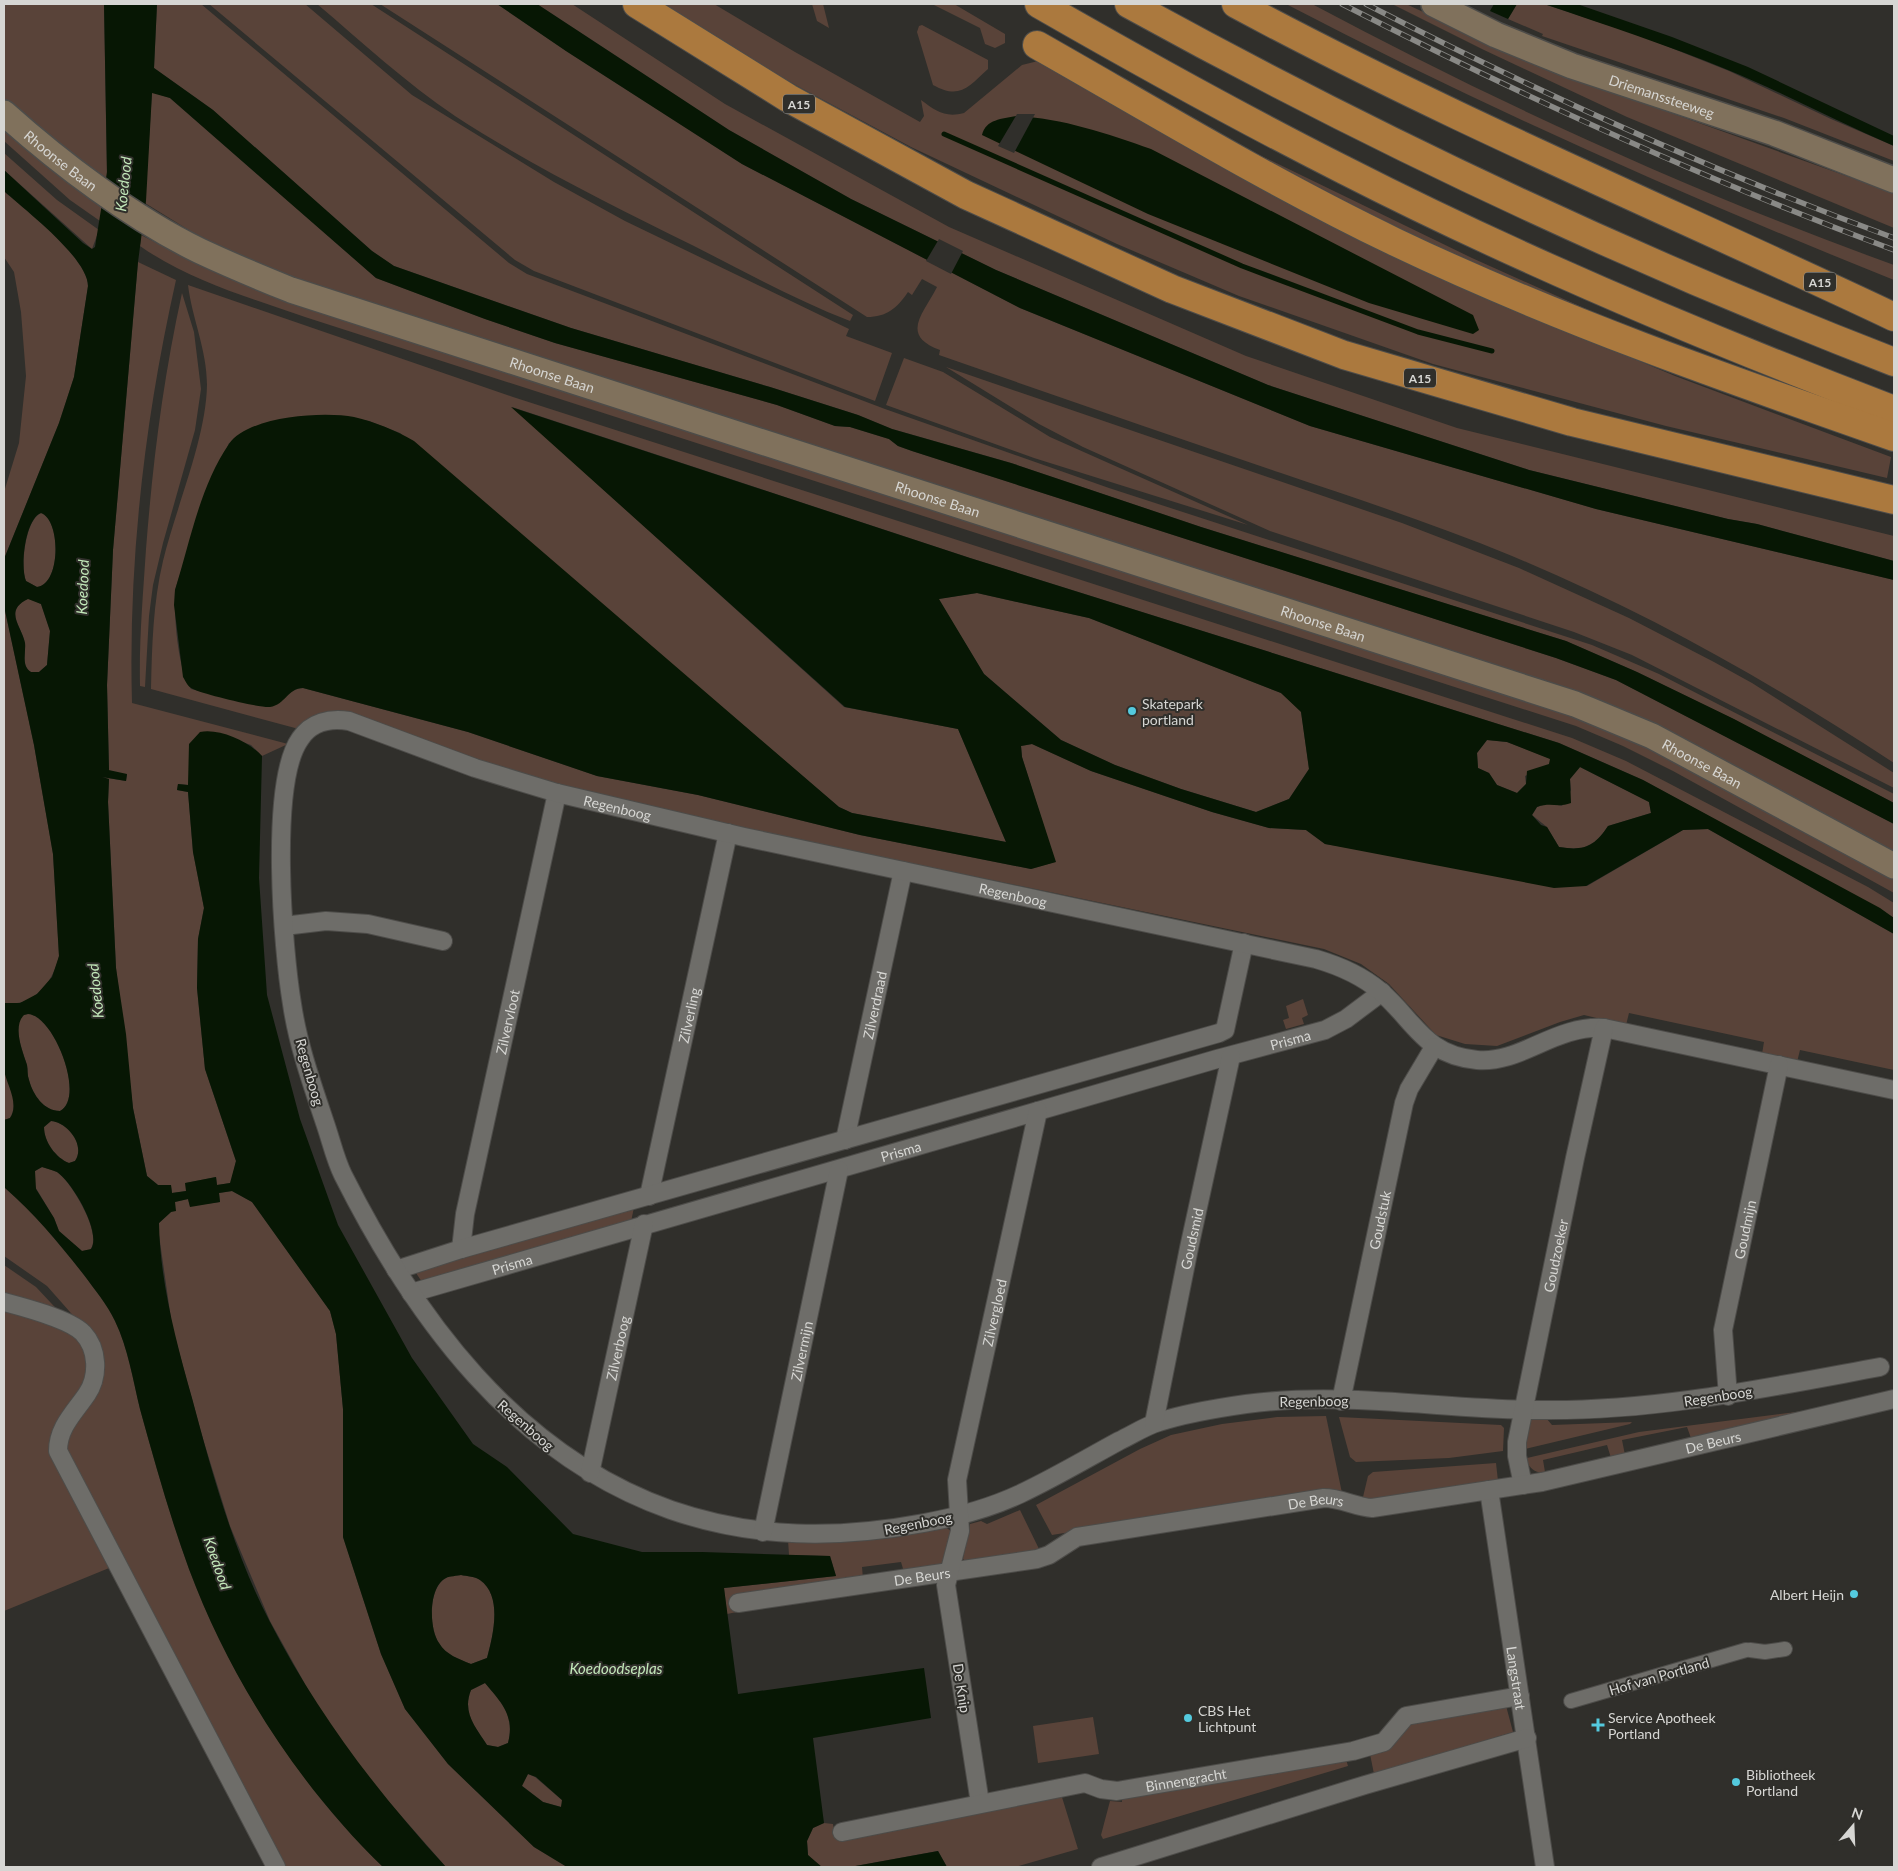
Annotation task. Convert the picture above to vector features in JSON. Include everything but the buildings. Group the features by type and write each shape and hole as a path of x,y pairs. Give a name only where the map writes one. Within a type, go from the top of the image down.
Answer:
{"highway":[{"name":"A15","path":"637,4 788,98 966,195 1172,288 1344,355 1572,422 1894,500"},
{"path":"1039,4 1210,100 1416,205 1613,296 1894,410"},
{"path":"1129,4 1245,68 1516,202 1770,314 1894,362"},
{"name":"A15","path":"1236,4 1495,135 1745,247 1894,317"},
{"path":"1037,45 1259,171 1393,241 1495,288 1674,359 1894,437"},
{"name":"A15","path":"1745,247 1894,300"}],"main road":[{"name":"Driemanssteeweg","path":"1434,4 1496,35 1556,60 1774,133 1894,180"},
{"name":"Rhoonse Baan","path":"4,113 88,181 160,229 199,250 292,290 1575,704 1652,736 1892,866"}],"street":[{"name":"Regenboog","path":"1880,1367 1728,1396 1634,1407 1524,1410 1341,1401 1247,1404 1154,1423 1018,1495 959,1515 912,1525 849,1534 763,1532 722,1525 666,1508 590,1473 542,1439 476,1379 446,1342 396,1270 341,1170 304,1060 291,1004 280,880 282,815 288,775 296,743 315,726 328,720 349,721 475,768 557,794 728,833 1244,943 1333,964 1355,973 1382,992 1434,1047 1471,1059 1490,1060 1512,1055 1565,1032 1604,1028 1894,1090"},
{"name":"Zilvervloot","path":"461,1249 465,1214 557,794"},
{"name":"Zilverling","path":"649,1196 728,833"},
{"name":"Zilverdraad","path":"845,1140 903,871"},
{"path":"284,926 326,921 368,924 443,941"},
{"name":"Prisma","path":"396,1270 461,1249 1225,1030 1244,943"},
{"name":"Prisma","path":"411,1292 1325,1030 1340,1023 1382,992"},
{"name":"Goudzoeker","path":"1523,1485 1516,1448 1574,1158 1604,1028"},
{"name":"Goudstuk","path":"1341,1401 1404,1103 1409,1089 1434,1047"},
{"name":"Goudsmid","path":"1154,1423 1189,1248 1231,1056"},
{"name":"Goudmijn","path":"1728,1396 1723,1330 1779,1065"},
{"name":"Zilvergloed","path":"950,1573 960,1531 957,1480 1038,1112"},
{"name":"Zilvermijn","path":"763,1532 839,1170"},
{"name":"Zilverboog","path":"590,1473 644,1224"},
{"path":"4,1302 48,1316 82,1331 87,1338 94,1354 96,1377 88,1394 61,1432 58,1451 276,1867"},
{"name":"De Beurs","path":"738,1603 1037,1559 1048,1555 1077,1537 1314,1500 1337,1498 1356,1505 1372,1508 1523,1485 1894,1399"},
{"name":"Langstraat","path":"1489,1490 1545,1867"},
{"name":"De Knip","path":"950,1573 946,1585 980,1804"},
{"name":"Hof van Portland","path":"1571,1702 1748,1650 1765,1652 1785,1650"},
{"name":"Binnengracht","path":"842,1832 1085,1783 1101,1789 1117,1791 1353,1751 1384,1742 1406,1716 1520,1696"},
{"path":"1101,1867 1365,1785 1527,1738"}],"shaded area":[{"path":"4,4 104,4 107,178 57,145 4,99"},
{"path":"157,4 201,4 509,263 527,274 885,409 1109,488 1592,645 1659,674 1894,794 1894,803 1733,719 1637,672 1566,641 1201,527 1011,463 892,429 858,415 770,387 571,328 394,266 372,251 213,110 154,68"},
{"path":"209,4 305,4 412,95 554,182 625,221 849,329 846,336 892,353 875,401 534,271 515,260"},
{"path":"317,4 371,4 853,315 850,321 771,285 603,200 483,134 419,90"},
{"path":"380,4 497,4 566,51 742,164 1020,308 1310,426 1596,509 1894,580 1894,763 1802,705 1708,650 1611,601 1512,556 1397,513 939,355 940,350 928,344 920,337 918,330 921,314 937,287 922,279 912,295 908,292 900,303 891,310 874,317 867,317"},
{"path":"537,4 572,4 725,104 949,227 1246,356 1457,428 1894,536 1894,561 1757,524 1728,519 1529,470 1268,385 996,270 851,199 729,130"},
{"path":"663,4 714,4 920,122 924,116 921,100 946,114 964,113 1022,65 1046,59 1463,287 1675,376 1891,457 1887,478 1666,426 1433,364 1239,296 1117,244 911,147 786,80"},
{"path":"812,4 823,4 829,28 817,21"},
{"path":"932,4 954,4 1005,34 1005,43 995,48 985,44 980,28"},
{"path":"1286,4 1312,4 1454,77 1599,145 1745,208 1894,265 1894,280 1586,150 1435,79"},
{"path":"1392,4 1406,4 1540,66 1894,193 1894,228 1627,117 1484,50"},
{"path":"1517,4 1544,4 1641,36 1729,71 1894,146 1894,161 1784,118 1542,36 1543,34 1508,19"},
{"path":"922,25 988,60 988,69 969,86 957,91 942,89 933,85 917,32 919,26"},
{"path":"152,92 170,98 376,278 555,343 777,405 835,426 850,427 889,439 898,446 912,451 1556,658 1616,680 1894,824 1894,855 1716,758 296,281 221,250 145,203"},
{"path":"4,126 103,206 100,221 70,200 4,141"},
{"path":"1237,144 1472,258 1613,321 1647,344 1436,249"},
{"path":"4,153 57,200 99,230 92,249 4,170"},
{"path":"4,191 40,222 67,249 78,262 88,286 74,377 59,423 4,559 4,492 19,443 26,376 21,312 14,272 4,257"},
{"path":"141,235 240,283 1569,712 1634,740 1880,871 1894,879 1894,893 1673,771 1623,746 1576,726 305,317 199,279 179,269 140,246"},
{"path":"138,262 176,280 155,384 141,490 133,596 132,703 288,744 262,756 251,745 213,732 188,785 178,784 177,790 188,792 193,852 204,908 198,939 197,988 205,1069 236,1161 231,1183 217,1185 216,1177 186,1183 187,1191 172,1193 171,1186 158,1185 147,1176 133,1108 116,968 108,802 109,779 102,777 126,781 127,775 104,770 109,770 107,685 113,550"},
{"path":"188,285 513,397 1572,738 1626,761 1868,887 1894,903 1894,918 1643,780 1559,743 970,558 512,407 844,707 958,729 1006,842 852,813 839,807 400,433 369,421 331,415 229,443 207,490 175,590 176,627 182,668 191,689 268,707 290,692 303,688 468,732 597,776 698,795 860,835 1031,869 1055,862 1022,757 1021,746 1032,744 1091,771 1212,812 1269,828 1306,830 1325,844 1587,886 1683,830 1708,829 1894,934 1894,1070 1800,1050 1797,1062 1762,1054 1764,1042 1629,1013 1626,1025 1584,1015 1497,1046 1465,1044 1436,1035 1389,984 1361,964 1324,949 665,812 579,791 498,767 375,724 295,728 151,689 157,593 163,561 202,428 207,385 205,359"},
{"path":"182,293 194,332 201,389 195,430 153,585 149,616 145,687 140,686 140,652 155,452 164,389"},
{"path":"904,358 943,372 1050,437 1248,525 1034,458 886,405"},
{"path":"946,367 1402,523 1519,568 1629,618 1752,683 1894,773 1894,788 1632,655 1574,632 1270,531 1083,447 1039,424"},
{"path":"41,513 48,518 52,527 56,552 51,575 45,583 37,587 26,581 24,555 25,544 31,525"},
{"path":"977,593 1089,618 1281,693 1301,711 1309,769 1289,799 1256,812 1181,789 1115,765 1061,740 984,674 938,599"},
{"path":"28,598 41,604 50,631 47,665 39,672 31,672 26,666 25,643 15,613 21,603"},
{"path":"4,606 34,745 53,854 59,956 52,975 40,991 33,997 14,1003 4,1003"},
{"path":"1487,740 1507,742 1551,759 1549,765 1525,776 1526,784 1517,793 1497,785 1489,773 1478,768 1477,753"},
{"path":"1580,767 1649,802 1651,813 1608,826 1598,839 1588,846 1582,848 1559,847 1547,827 1532,815 1537,807 1549,803 1562,806 1571,790 1570,779"},
{"path":"1303,999 1308,1015 1302,1018 1304,1024 1286,1029 1283,1020 1289,1018 1286,1006"},
{"path":"28,1014 38,1018 48,1028 64,1058 70,1090 67,1103 60,1111 44,1105 36,1096 31,1086 18,1033 20,1020 23,1015"},
{"path":"4,1071 11,1088 13,1107 10,1118 4,1120"},
{"path":"51,1121 63,1125 73,1135 78,1148 78,1155 75,1161 69,1163 64,1161 48,1144 44,1127"},
{"path":"42,1167 57,1172 63,1177 84,1209 93,1233 93,1243 90,1250 82,1251 59,1231 54,1218 34,1185 35,1171"},
{"path":"4,1187 36,1218 84,1275 101,1297 120,1331 140,1409 175,1530 205,1610 246,1690 296,1766 323,1802 352,1836 383,1867 280,1867 62,1447 95,1389 85,1329 47,1286 4,1256"},
{"path":"232,1191 252,1202 330,1311 336,1334 343,1409 343,1537 381,1654 405,1709 448,1764 534,1847 567,1867 446,1867 368,1778 320,1711 270,1621 230,1526 203,1439 172,1326 159,1235 159,1223 171,1212 174,1202 188,1199 190,1206 220,1202 219,1193"},
{"path":"634,1207 631,1222 422,1282 414,1270"},
{"path":"4,1265 36,1287 66,1319 4,1297"},
{"path":"4,1306 34,1315 83,1341 92,1367 56,1433 98,1548 114,1566 4,1611"},
{"path":"1812,1410 1692,1441 1687,1427 1622,1440 1625,1455 1611,1458 1607,1445 1543,1460 1545,1472 1534,1470 1526,1460 1527,1458 1639,1432"},
{"path":"1326,1416 1342,1493 1333,1489 1052,1535 1036,1505 1140,1449 1171,1435 1222,1424 1277,1417"},
{"path":"1339,1417 1501,1425 1504,1428 1503,1451 1449,1458 1356,1462 1350,1457"},
{"path":"1530,1418 1546,1418 1552,1425 1632,1422 1525,1449"},
{"path":"1496,1463 1498,1481 1373,1502 1363,1497 1368,1476 1373,1472"},
{"path":"1020,1510 1040,1551 969,1564 963,1559 970,1524 981,1521 987,1524"},
{"path":"943,1526 953,1532 945,1565 904,1572 901,1562 862,1567 863,1579 735,1599 737,1612 727,1614 724,1588 836,1576 830,1556 789,1555 788,1540 850,1542 899,1537"},
{"path":"461,1575 480,1580 492,1596 494,1606 492,1639 487,1658 471,1664 445,1651 439,1643 433,1628 432,1609 436,1590 440,1583 449,1576"},
{"path":"485,1683 506,1710 510,1725 508,1743 498,1747 487,1745 474,1725 469,1712 468,1705 471,1690"},
{"path":"1505,1702 1513,1732 1374,1774 1370,1754 1407,1720"},
{"path":"1093,1717 1099,1754 1038,1763 1033,1726"},
{"path":"1345,1756 1348,1766 1103,1839 1101,1835 1110,1801 1122,1802 1122,1797"},
{"path":"528,1774 535,1777 563,1801 561,1807 543,1802 521,1785"},
{"path":"1061,1794 1078,1849 1015,1867 947,1867 938,1851 850,1867 819,1867 808,1855 807,1841 813,1828 824,1823 833,1824 835,1838"}],"water":[{"path":"104,4 157,4 154,68 213,110 372,251 394,266 571,328 770,387 858,415 892,429 1011,463 1201,527 1566,641 1637,672 1734,719 1894,803 1894,824 1616,680 1556,658 912,451 898,446 889,439 850,427 835,426 777,405 555,343 376,278 170,98 152,93 146,201 138,262 113,550 107,685 109,770 104,769 127,774 126,781 102,777 109,779 108,802 116,968 126,1034 133,1108 147,1176 158,1185 171,1185 172,1193 186,1191 185,1183 216,1177 217,1185 230,1183 236,1161 205,1069 197,988 198,939 204,908 193,852 188,792 177,790 178,784 188,785 189,744 200,732 216,732 242,741 262,756 259,878 267,995 300,1119 338,1225 412,1358 473,1444 507,1467 573,1534 642,1552 830,1556 836,1576 724,1588 738,1694 924,1668 931,1718 813,1738 824,1823 813,1828 807,1841 808,1855 822,1867 567,1867 534,1847 448,1764 405,1709 381,1654 343,1537 343,1409 336,1334 330,1311 252,1202 232,1191 219,1193 220,1202 190,1207 188,1199 175,1202 176,1211 171,1212 159,1223 162,1267 170,1311 180,1355 216,1484 245,1568 257,1596 288,1656 328,1720 372,1781 446,1867 383,1867 323,1802 270,1729 246,1690 206,1610 175,1530 140,1409 120,1331 101,1297 84,1275 36,1218 4,1187 4,1120 10,1118 14,1106 3,1063 4,1003 20,1003 37,994 52,977 59,956 53,854 34,745 4,606 4,559 59,423 74,377 88,286 78,262 67,249 40,222 4,191 4,170 83,243 92,249 95,247 107,172","holes":["41,513 48,518 55,539 56,552 51,575 45,583 37,587 26,581 24,574 25,544 31,524","28,599 41,604 50,631 47,665 39,672 31,672 26,666 25,643 15,614 17,609","28,1014 38,1018 48,1028 64,1058 70,1090 67,1103 60,1111 44,1105 36,1096 31,1086 21,1047 19,1033 21,1020 24,1015","51,1121 57,1122 69,1130 78,1148 78,1155 75,1161 69,1163 55,1153 48,1144 44,1127","42,1167 57,1172 63,1177 77,1196 89,1220 93,1241 91,1249 82,1251 59,1231 54,1218 36,1189 35,1171","461,1575 476,1578 487,1587 492,1596 494,1617 492,1639 487,1658 471,1664 445,1651 439,1643 433,1628 433,1599 440,1583 449,1577","485,1683 506,1710 510,1725 508,1743 498,1747 487,1745 471,1719 468,1705 471,1690","528,1774 536,1777 562,1800 561,1807 543,1802 522,1786"]},
{"path":"497,4 537,4 729,130 851,199 996,270 1268,385 1529,470 1728,519 1757,524 1894,561 1894,580 1596,509 1310,426 1020,308 742,164 566,51"},
{"path":"1494,4 1517,4 1508,19 1490,11"},
{"path":"1544,4 1577,4 1672,37 1748,67 1894,136 1894,146 1728,70"},
{"path":"1016,116 1068,123 1102,132 1151,149 1473,315 1479,330 1473,334 1369,303 1148,214 982,135 991,123"},
{"path":"511,407 970,558 1559,743 1643,780 1880,908 1894,918 1894,934 1708,829 1683,830 1586,886 1554,888 1325,844 1306,830 1269,828 1212,812 1091,771 1032,744 1021,746 1022,757 1056,862 1031,869 860,835 698,795 597,776 468,732 303,688 294,691 275,706 270,707 243,703 193,689 183,677 174,605 175,590 210,478 229,444 239,435 252,427 287,418 341,415 370,421 414,441 839,807 852,813 1006,842 958,729 845,707","holes":["977,593 1089,618 1281,693 1301,712 1309,769 1289,799 1256,812 1181,789 1115,765 1061,740 984,674 939,599","1487,740 1507,742 1550,759 1549,764 1527,771 1526,784 1517,793 1497,785 1489,773 1478,768 1477,753","1580,767 1649,802 1651,813 1608,826 1598,839 1588,846 1582,848 1559,847 1547,827 1541,825 1532,815 1537,807 1571,803 1570,779"]},
{"path":"938,1851 947,1867 850,1867"}],"pier":[{"path":"1017,114 1035,114 1014,153 998,146"},
{"path":"939,239 963,251 951,274 926,261"}],"waterway":[{"path":"944,134 1242,266 1418,332 1492,351"}],"railway":[{"path":"1342,4 1546,104 1684,166 1894,250"},
{"path":"1366,4 1430,37 1627,129 1760,186 1894,238"}],"place":[{"name":"Skatepark portland","path":"1132,711"},
{"name":"Albert Heijn","path":"1854,1594"},
{"name":"CBS Het Lichtpunt","path":"1188,1718"},
{"name":"Service Apotheek Portland","path":"1598,1725"},
{"name":"Bibliotheek Portland","path":"1736,1782"}],"water label":[{"name":"Koedood","path":"123,184"},
{"name":"Koedood","path":"82,587"},
{"name":"Koedood","path":"95,991"},
{"name":"Koedood","path":"218,1563"},
{"name":"Koedoodseplas","path":"616,1668"}]}
